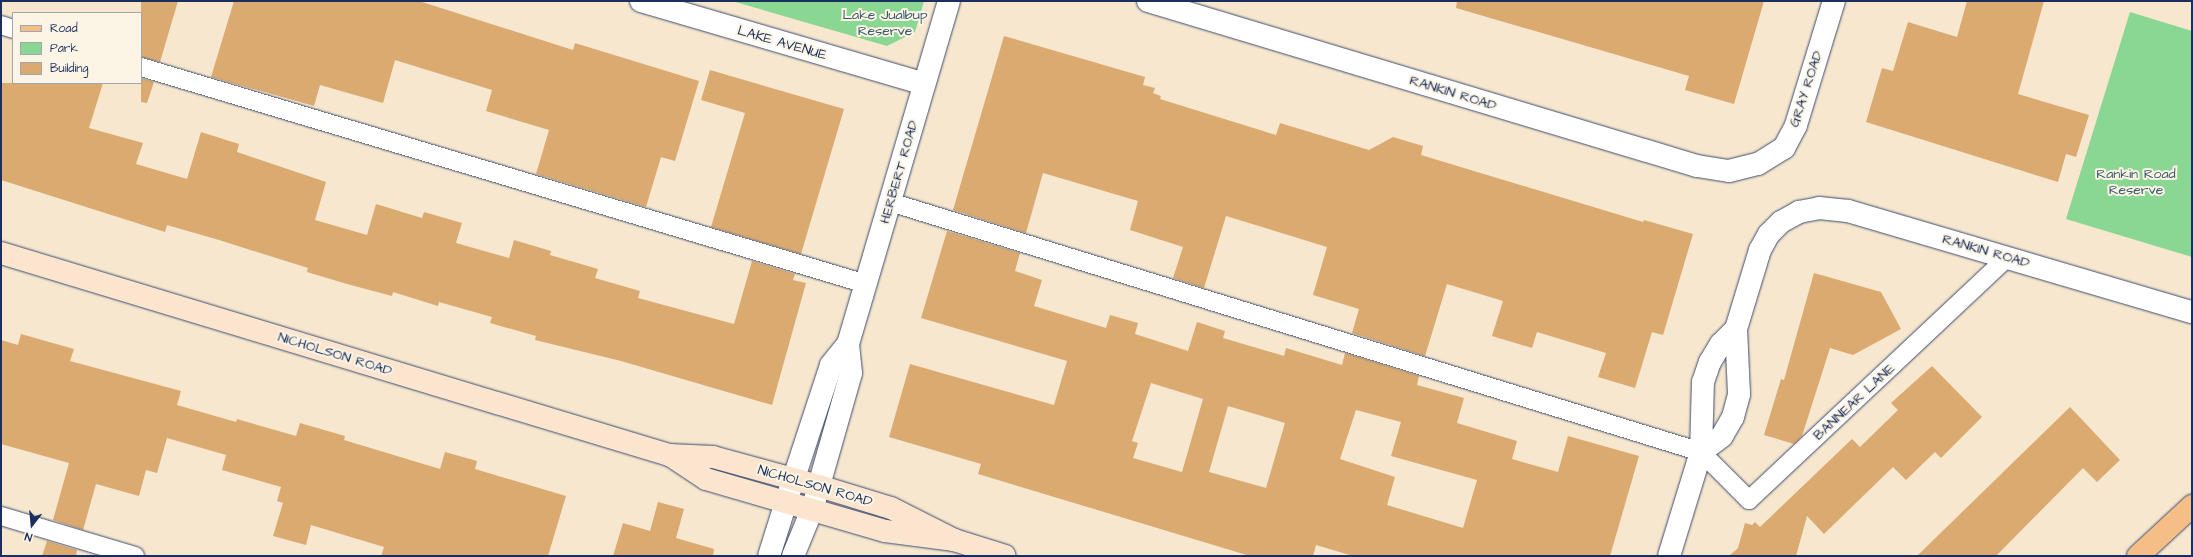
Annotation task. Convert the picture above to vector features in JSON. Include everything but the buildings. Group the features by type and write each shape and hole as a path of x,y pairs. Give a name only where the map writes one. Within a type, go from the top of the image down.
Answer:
{"main road":[{"name":"NICHOLSON ROAD","path":"1,253 669,455 713,457 820,486 891,508 954,540 1005,556"},
{"name":"NICHOLSON ROAD","path":"669,455 706,479 885,531 954,540"},
{"path":"2138,556 2192,506"}],"street":[{"name":"LAKE AVENUE","path":"641,1 924,84"},
{"name":"HERBERT ROAD","path":"769,556 831,365 848,344 949,1"},
{"name":"RANKIN ROAD","path":"1148,1 1697,166 1729,171 1758,164"},
{"name":"GRAY ROAD","path":"1758,164 1784,148 1796,125 1834,1"},
{"name":"RANKIN ROAD","path":"1736,329 1760,250 1769,234 1781,222 1799,212 1819,208 1848,211 2192,312"},
{"path":"1701,452 1722,436 1734,417 1739,394 1736,329"},
{"path":"1669,556 1701,452 1702,382 1710,362 1721,344 1736,329"},
{"name":"HERBERT ROAD","path":"793,556 820,486 851,373 848,344"}],"lane":[{"path":"1,25 12,28"},
{"path":"142,67 866,284"},
{"path":"890,202 1701,452"},
{"name":"BANNEAR LANE","path":"1701,452 1749,500 2008,257"},
{"path":"1,516 134,556"}],"green space":[{"name":"Lake Jualbup Reserve","path":"732,1 924,1 915,32 887,46"},
{"name":"Rankin Road Reserve","path":"2130,12 2192,31 2192,257 2066,219"}]}
